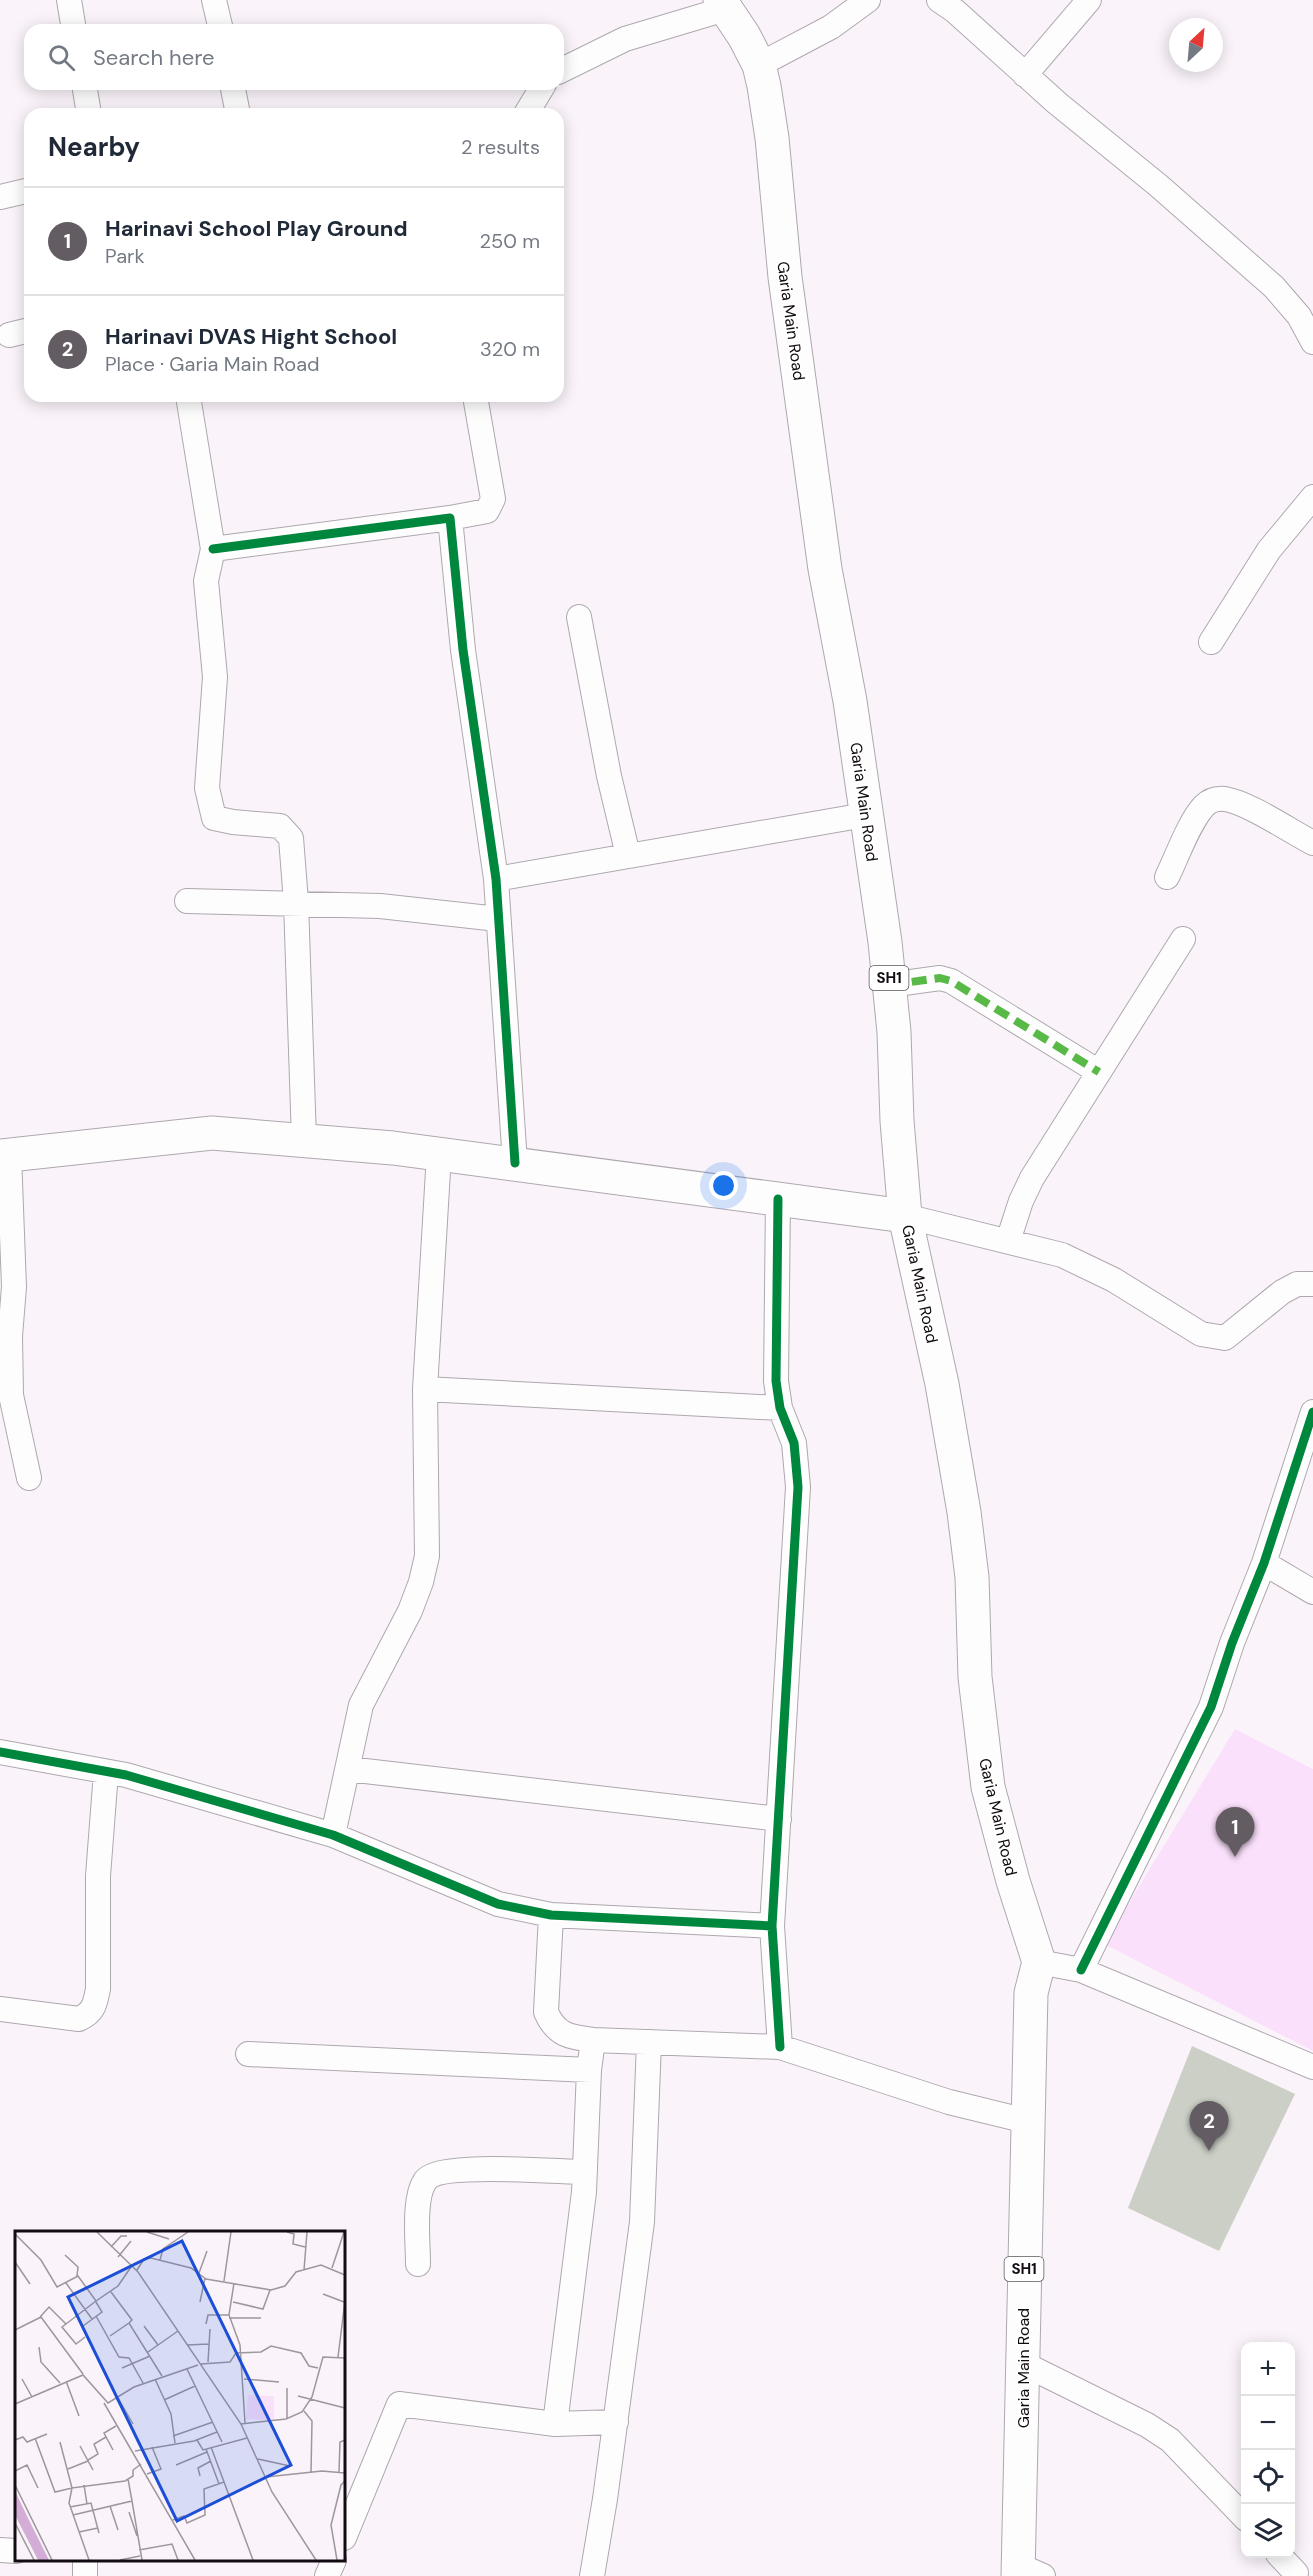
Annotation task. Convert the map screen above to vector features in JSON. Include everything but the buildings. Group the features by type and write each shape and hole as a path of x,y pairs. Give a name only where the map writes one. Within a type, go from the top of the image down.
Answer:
{"main road":[{"name":"Garia Main Road","path":"723,4 744,36 759,65 772,138 784,277 825,569 850,701 885,942 894,1032 897,1121 905,1216 942,1384 964,1512 972,1577 975,1677 988,1787 1039,1962 1031,1993 1022,2363 1022,2474 1027,2572"},
{"path":"4,1155 212,1133 304,1140 515,1163 905,1216"}],"street":[{"path":"69,0 73,24"},
{"path":"214,0 220,24"},
{"path":"759,65 806,42 868,0"},
{"path":"939,0 955,11 1025,75 1274,287 1299,316 1313,342"},
{"path":"1025,75 1089,0"},
{"path":"564,69 624,39 723,4"},
{"path":"85,90 88,108"},
{"path":"233,90 237,108"},
{"path":"530,108 540,90"},
{"path":"0,196 24,191"},
{"path":"189,402 213,549 206,581 215,677 207,788 214,818 233,822 280,825 291,838 296,902 304,1140"},
{"path":"213,549 450,518 487,511 493,499 476,402"},
{"path":"1211,642 1269,550 1313,497"},
{"path":"450,518 463,650 496,879 515,1163"},
{"path":"579,616 609,776 628,855"},
{"path":"1167,877 1195,820 1203,807 1213,799 1225,799 1243,805 1313,843"},
{"path":"496,879 865,815"},
{"path":"187,901 296,902 380,906 498,919"},
{"path":"1008,1242 1021,1201 1032,1178 1184,939"},
{"path":"890,985 940,978 951,981 1099,1072"},
{"path":"333,1835 361,1705 410,1611 422,1582 427,1556 425,1389 439,1154"},
{"path":"4,1155 14,1287 10,1336 11,1395 29,1478"},
{"path":"778,1199 776,1381 780,1408 794,1443 798,1487 772,1926 780,2047"},
{"path":"905,1216 1062,1255 1091,1268 1201,1334 1213,1338 1225,1338 1282,1292 1297,1284 1313,1284"},
{"path":"425,1389 780,1408"},
{"path":"1081,1970 1211,1707 1264,1563 1313,1412"},
{"path":"1264,1563 1313,1592"},
{"path":"0,1752 126,1775 333,1835 498,1904 550,1915 772,1926"},
{"path":"348,1769 779,1819"},
{"path":"0,2009 79,2019 89,2014 95,2006 98,1989 98,1876 106,1772"},
{"path":"550,1915 546,2012 552,2025 560,2032 576,2038 593,2040 780,2047 949,2102 1027,2121"},
{"path":"1039,1962 1081,1970 1313,2067"},
{"path":"555,2424 585,2172 589,2070 593,2040"},
{"path":"592,2576 616,2422 642,2222 650,2042"},
{"path":"248,2054 589,2070"},
{"path":"418,2264 418,2214 421,2192 426,2180 437,2172 462,2169 585,2172"},
{"path":"1022,2363 1148,2425 1170,2440 1241,2515"},
{"path":"345,2536 399,2404 555,2424 616,2422"},
{"path":"0,2550 15,2551"},
{"path":"1282,2558 1296,2573"},
{"path":"327,2576 333,2561"}],"shaded area":[{"path":"1235,1729 1313,1769 1313,2051 1104,1944"}],"marked path":[{"path":"889,985 940,978 951,981 1099,1072"}],"cycle path":[{"path":"213,549 450,518 463,650 496,879 515,1163"},
{"path":"778,1199 776,1381 780,1408 794,1443 798,1487 772,1926 780,2047"},
{"path":"1081,1970 1211,1707 1232,1643 1264,1563 1313,1412"},
{"path":"0,1752 126,1775 333,1835 498,1904 551,1915 772,1926"}],"place":[{"name":"Harinavi School Play Ground","path":"1235,1857"},
{"name":"Harinavi DVAS Hight School","path":"1209,2151"}]}
